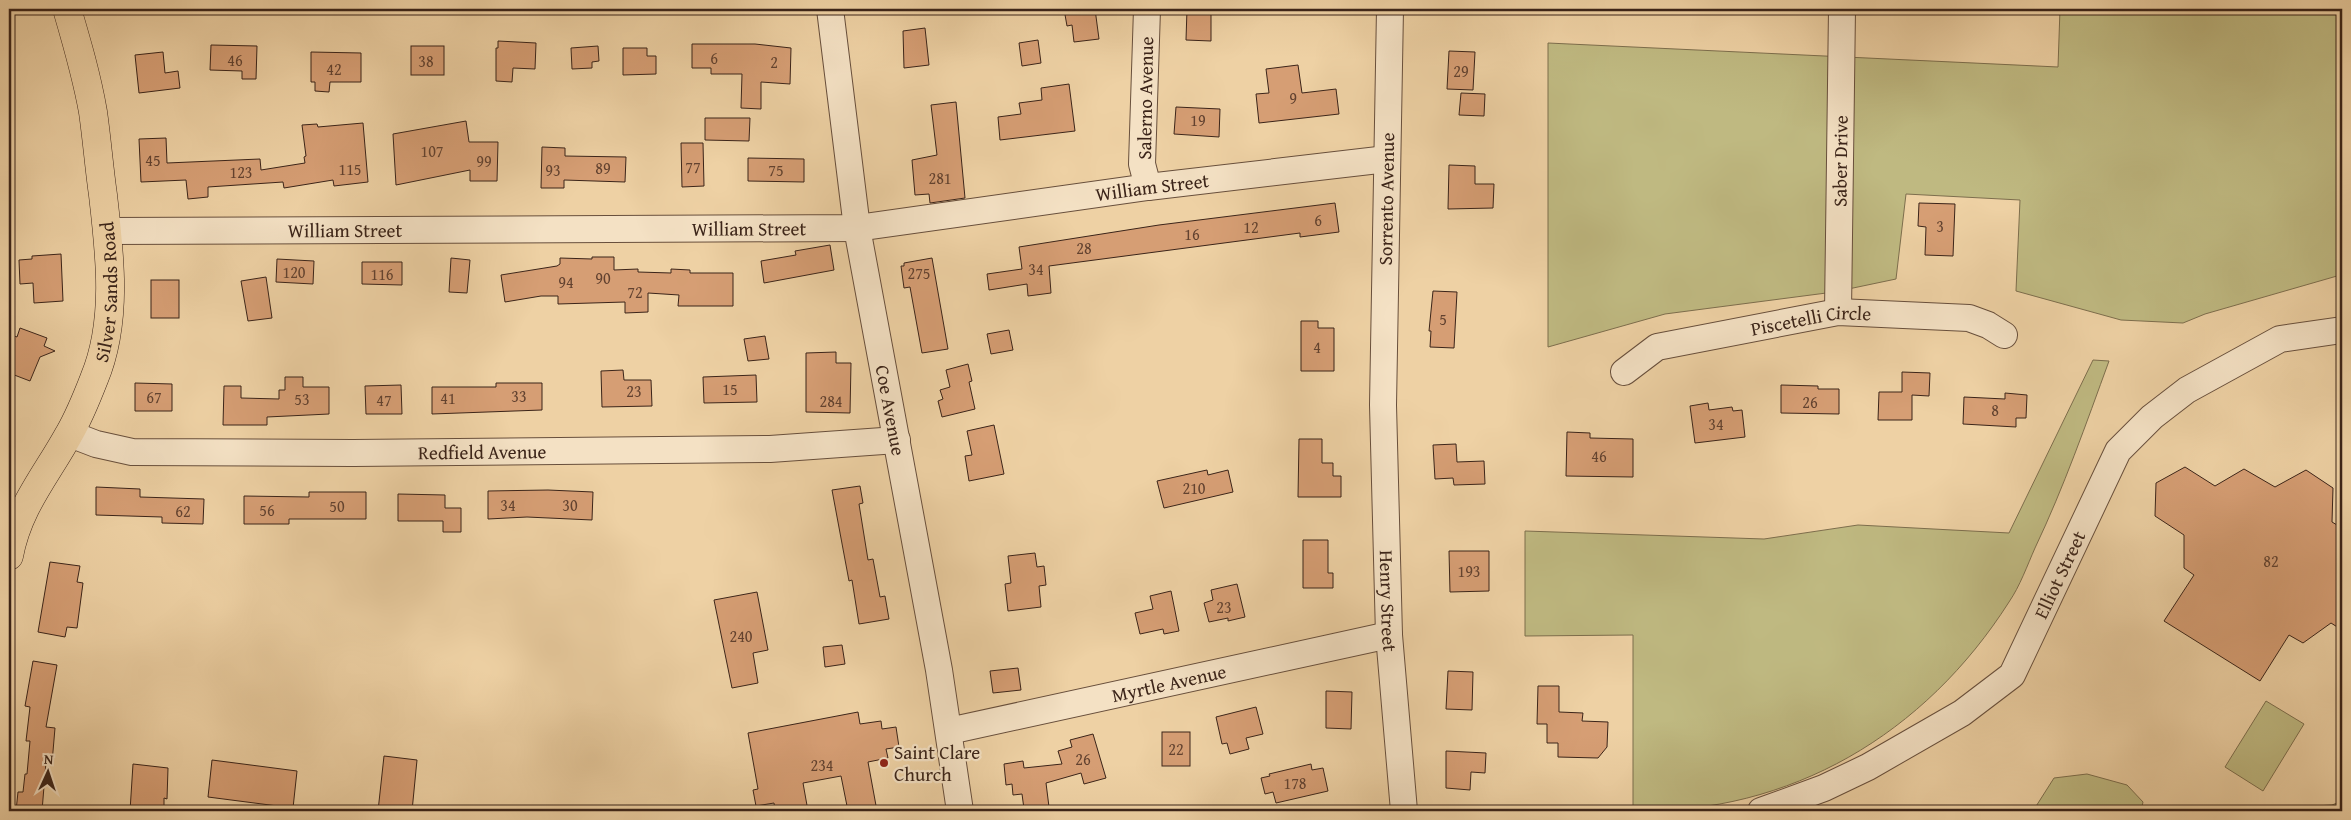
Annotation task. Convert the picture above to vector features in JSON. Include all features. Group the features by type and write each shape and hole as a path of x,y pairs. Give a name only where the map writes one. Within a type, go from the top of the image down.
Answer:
{"main road":[{"name":"Silver Sands Road","path":"9,556 14,531 23,511 36,486 70,434 95,377 105,342 110,310 107,232 92,111 68,9"}],"street":[{"name":"Coe Avenue","path":"830,9 858,228 949,731 960,811"},
{"name":"Salerno Avenue","path":"1147,9 1142,164 1148,187"},
{"name":"Sorrento Avenue","path":"1383,390 1390,9"},
{"name":"Saber Drive","path":"1838,312 1842,9"},
{"name":"William Street","path":"107,232 858,228 1148,187 1387,159"},
{"name":"Piscetelli Circle","path":"1624,372 1657,346 1838,312 1969,318 1988,325 2004,335"},
{"name":"Elliot Street","path":"1761,811 1777,807 1824,788 1868,767 1962,712 2012,674 2118,451 2152,417 2187,390 2280,339 2342,330"},
{"name":"Henry Street","path":"1383,390 1389,636 1404,811"},
{"name":"Redfield Avenue","path":"70,434 96,444 132,452 353,453 770,449 897,440"},
{"name":"Myrtle Avenue","path":"949,731 1389,636"}],"shaded area":[{"path":"2060,9 2342,9 2342,118 2338,118 2337,276 2205,314 2183,323 2121,320 2016,291 2020,200 1906,194 1896,279 1834,292 1665,314 1548,347 1548,43 2058,67"},
{"path":"2093,360 2109,361 2065,479 2020,583 2009,602 1975,649 1937,691 1895,727 1849,757 1799,781 1747,798 1691,808 1633,811 1633,635 1525,636 1525,531 1764,539 1858,525 2009,533"},
{"path":"2266,701 2304,724 2263,791 2225,767"},
{"path":"2087,774 2127,785 2143,802 2141,811 2033,811 2054,778"},
{"path":"2342,801 2342,811 2227,811 2332,805"}],"building":[{"path":"1064,9 1095,9 1099,39 1074,42 1072,25 1067,26"},
{"path":"1187,9 1211,9 1211,41 1186,40"},
{"path":"925,28 929,65 904,68 903,31"},
{"path":"1038,40 1041,63 1022,66 1019,43"},
{"path":"498,41 536,43 535,69 513,68 512,82 496,81 496,48 498,48"},
{"path":"692,44 755,44 791,48 790,84 761,82 761,109 741,108 742,74 711,74 711,68 692,68"},
{"path":"211,45 257,46 256,79 242,79 242,71 210,70"},
{"path":"411,46 444,46 444,75 411,75"},
{"path":"598,46 599,61 592,62 592,68 572,69 571,48"},
{"path":"623,48 647,48 647,56 656,56 656,74 623,75"},
{"path":"1449,51 1475,52 1473,90 1447,89"},
{"path":"163,52 165,73 178,71 180,88 139,93 135,55"},
{"path":"311,52 361,53 361,82 330,82 329,92 315,91 315,82 311,82"},
{"path":"1298,65 1302,93 1336,89 1339,114 1259,123 1256,94 1269,93 1266,69"},
{"path":"1069,84 1075,131 1000,140 998,117 1021,114 1019,103 1042,100 1041,88"},
{"path":"1461,93 1485,94 1484,116 1459,115"},
{"path":"956,102 965,198 930,203 929,194 915,195 912,160 937,155 931,105"},
{"path":"1176,107 1220,109 1219,137 1174,134"},
{"path":"705,118 750,118 749,141 705,140"},
{"path":"466,121 469,142 498,142 497,181 470,181 470,170 396,185 393,134"},
{"path":"363,123 368,182 334,186 333,180 284,188 283,182 208,187 208,197 188,199 186,180 141,182 139,139 166,138 167,163 260,159 261,170 305,163 304,157 306,156 302,125 317,124 318,127"},
{"path":"681,143 703,143 704,186 682,187"},
{"path":"542,147 565,148 565,156 626,157 625,182 564,180 564,188 541,188"},
{"path":"748,158 804,159 804,182 748,181"},
{"path":"1449,165 1475,166 1475,184 1494,184 1493,208 1448,209"},
{"path":"1335,203 1339,232 1300,237 1300,233 1049,266 1051,293 1028,296 1027,284 989,290 987,274 1022,269 1019,247 1159,225"},
{"path":"1919,203 1955,204 1953,256 1925,255 1926,227 1918,226"},
{"path":"830,245 834,270 764,283 761,261 796,255 795,251"},
{"path":"61,254 63,301 34,303 33,283 20,284 19,260 32,259 32,256"},
{"path":"592,257 614,257 614,270 638,269 638,272 671,273 671,269 690,270 690,273 733,273 733,306 678,306 679,295 648,293 648,312 625,313 625,302 558,304 558,296 541,296 505,302 501,275 557,266 560,264 560,258 592,259"},
{"path":"451,258 470,260 467,293 449,292"},
{"path":"932,258 948,349 922,353 910,287 904,288 901,266 904,266 904,263"},
{"path":"277,259 314,261 313,284 276,282"},
{"path":"362,262 402,262 402,285 362,284"},
{"path":"266,277 272,318 248,321 241,281"},
{"path":"151,280 179,280 179,318 151,318"},
{"path":"1433,291 1457,292 1454,348 1430,347 1431,331 1429,331"},
{"path":"1301,321 1318,321 1318,328 1334,328 1334,371 1301,371"},
{"path":"20,328 47,338 44,346 55,351 40,357 30,381 9,373 9,334 17,337"},
{"path":"1009,330 1013,350 991,354 987,334"},
{"path":"765,336 769,359 748,361 744,339"},
{"path":"836,352 836,363 851,363 850,413 806,412 806,353"},
{"path":"968,364 972,381 969,382 975,409 942,417 938,401 943,399 940,390 950,387 946,370"},
{"path":"623,370 624,380 651,380 652,406 602,407 601,371"},
{"path":"1902,372 1930,373 1929,396 1912,395 1912,420 1878,420 1879,392 1902,392"},
{"path":"756,375 757,402 704,403 703,377"},
{"path":"285,377 303,377 303,387 329,387 329,414 267,417 267,425 223,425 224,386 241,386 241,398 279,399 279,390 285,390"},
{"path":"135,383 172,384 172,411 135,411"},
{"path":"496,383 542,383 542,410 432,414 432,387 496,387"},
{"path":"401,385 402,414 366,414 365,386"},
{"path":"1781,385 1818,386 1818,389 1839,389 1839,414 1781,413"},
{"path":"2005,393 2027,395 2026,418 2016,418 2016,427 1963,424 1964,397 2005,399"},
{"path":"1708,403 1709,410 1732,407 1733,411 1742,410 1745,437 1695,443 1690,406"},
{"path":"994,425 1004,474 969,481 965,456 972,455 967,431"},
{"path":"1567,432 1590,433 1590,438 1633,439 1633,477 1566,476"},
{"path":"1299,439 1322,439 1322,463 1333,463 1333,476 1341,476 1341,497 1298,497"},
{"path":"1456,444 1457,462 1484,461 1485,484 1454,485 1453,478 1435,479 1433,445"},
{"path":"2185,467 2215,486 2244,469 2275,487 2306,470 2333,488 2332,522 2342,528 2342,630 2331,623 2303,643 2289,635 2260,681 2164,621 2194,575 2184,568 2184,535 2155,516 2156,483"},
{"path":"1207,470 1208,475 1228,470 1233,492 1164,508 1157,481"},
{"path":"860,486 863,503 859,504 868,560 873,559 880,597 885,596 889,619 859,624 852,580 849,581 832,490"},
{"path":"96,487 140,489 140,497 204,499 203,524 162,523 162,517 96,515"},
{"path":"548,490 593,492 592,520 527,517 488,519 488,491"},
{"path":"309,492 366,492 366,519 289,519 289,524 244,524 244,496 309,497"},
{"path":"398,494 445,495 445,508 461,508 461,532 443,532 443,521 398,521"},
{"path":"1303,540 1328,540 1328,573 1333,573 1333,588 1303,588"},
{"path":"1449,551 1489,551 1489,591 1450,592"},
{"path":"1035,553 1037,567 1044,566 1046,585 1039,586 1041,607 1008,611 1005,584 1011,583 1008,556"},
{"path":"50,562 80,566 77,582 83,583 77,628 67,627 65,637 38,632"},
{"path":"1237,584 1245,617 1228,621 1228,618 1209,622 1204,603 1213,600 1211,590"},
{"path":"1171,591 1179,631 1164,634 1163,629 1140,634 1135,613 1153,609 1150,596"},
{"path":"757,592 768,650 753,653 758,683 732,688 714,600"},
{"path":"842,645 845,664 825,667 823,647"},
{"path":"33,661 57,665 46,727 55,728 52,763 46,762 42,811 16,811 18,792 23,792 25,774 27,774 30,741 26,741 30,707 25,706"},
{"path":"1018,668 1021,690 993,693 990,671"},
{"path":"1448,671 1473,672 1472,710 1446,709"},
{"path":"1538,686 1559,686 1559,712 1583,713 1582,721 1608,722 1607,747 1598,758 1558,757 1558,743 1547,743 1547,724 1537,724"},
{"path":"1326,691 1352,692 1351,729 1326,728"},
{"path":"1256,707 1263,734 1246,738 1249,749 1230,754 1227,743 1222,744 1216,717"},
{"path":"858,712 860,724 881,721 882,729 896,727 899,747 886,749 888,758 868,762 877,811 848,811 841,776 803,783 808,811 775,811 774,803 756,806 753,790 758,789 748,733"},
{"path":"1162,732 1190,732 1190,766 1162,766"},
{"path":"1093,734 1106,778 1084,784 1081,773 1046,783 1049,807 1024,809 1022,794 1013,795 1012,784 1006,785 1004,764 1023,761 1024,768 1062,764 1058,751 1072,747 1070,740"},
{"path":"1446,751 1486,753 1485,773 1471,772 1470,790 1446,788"},
{"path":"384,756 417,760 412,811 378,811"},
{"path":"212,760 297,771 293,808 208,797"},
{"path":"133,764 168,768 167,799 164,798 164,811 130,811"},
{"path":"1311,764 1312,770 1323,768 1328,791 1276,803 1273,792 1265,794 1261,778 1270,776 1269,774"}],"place":[{"name":"Saint Clare Church","path":"884,763"}]}
